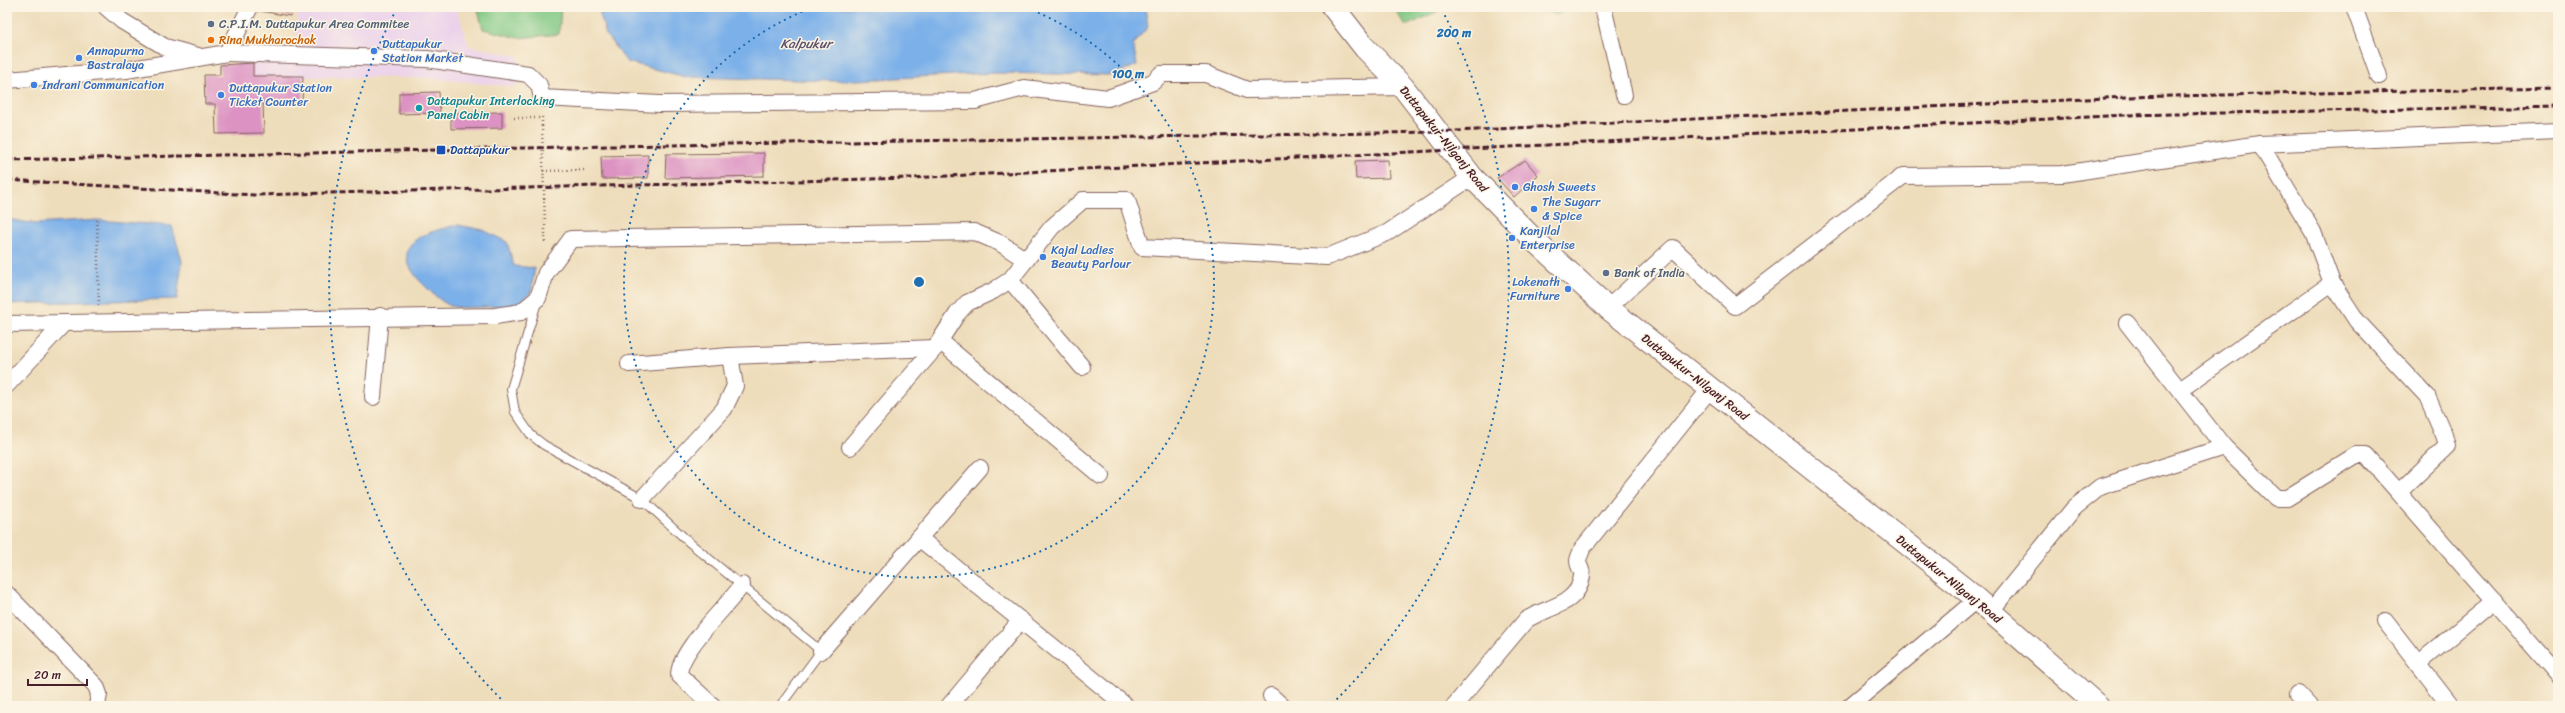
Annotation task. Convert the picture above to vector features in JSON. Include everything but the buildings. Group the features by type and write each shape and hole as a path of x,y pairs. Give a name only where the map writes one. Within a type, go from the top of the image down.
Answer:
{"main road":[{"name":"Duttapukur-Nilganj Road","path":"1334,7 1365,48 1403,87 1472,178 1538,244 1608,308 1983,606 2098,706"}],"street":[{"path":"106,7 122,21 165,48 203,57"},
{"path":"227,53 250,7"},
{"path":"1603,7 1624,95"},
{"path":"2354,7 2379,76"},
{"path":"7,80 126,70 227,53 427,59 528,74 539,85 542,98 660,104 974,101 1024,88 1108,98 1153,82 1161,74 1206,74 1247,90 1403,87"},
{"path":"1608,308 1674,248 1735,306 1903,176 2062,174 2260,144 2558,131"},
{"path":"2260,144 2313,232 2332,283 2357,321 2427,396 2447,441 2447,446 2399,492"},
{"path":"850,447 938,345 957,314 967,303 993,291 1010,280 1052,227 1083,200 1127,200 1142,247 1327,257 1387,233 1472,178"},
{"path":"7,324 380,316 496,316 521,312 538,298 546,273 571,239 974,232 1000,242 1026,260"},
{"path":"1010,280 1082,367"},
{"path":"2180,390 2332,283"},
{"path":"373,397 380,316"},
{"path":"7,385 64,323"},
{"path":"2128,323 2224,447 2276,498 2287,498 2356,455 2366,455 2558,675"},
{"path":"628,364 730,356 938,345 1101,476"},
{"path":"642,499 724,409 735,386 730,356"},
{"path":"1454,706 1516,635 1526,620 1537,613 1568,602 1578,590 1583,575 1578,562 1582,549 1710,389"},
{"path":"1850,706 1983,606 2074,508 2100,487 2224,447"},
{"path":"822,651 980,468"},
{"path":"919,538 1126,706"},
{"path":"713,706 679,675 679,667 690,649 742,585"},
{"path":"7,594 96,686 99,694 97,706"},
{"path":"2418,664 2494,601"},
{"path":"949,706 1020,620"},
{"path":"2385,621 2451,706"},
{"path":"2298,694 2309,706"}],"lane":[{"path":"538,298 511,389 515,412 531,436 544,445 642,499 690,543 822,651 780,706"}],"path":[{"path":"514,118 542,118 545,241"},
{"path":"543,171 586,170"},
{"path":"97,220 99,322"}],"shaded area":[{"name":"Duttapukur Station Market","path":"298,7 456,7 469,46 519,56 516,87 428,78 253,76 253,46 296,46"}],"green space":[{"path":"477,7 561,7 559,34 519,38 483,29"},
{"path":"1393,7 1447,7 1406,26"},
{"path":"1534,7 1572,7 1556,15"}],"water":[{"name":"Kalpukur","path":"598,7 1145,7 1148,27 1133,44 1137,65 1112,75 993,73 838,81 686,77 627,62 606,35"},
{"path":"7,219 36,224 97,220 172,226 182,261 177,299 7,304"},
{"path":"458,225 483,230 507,242 514,266 535,268 531,292 518,305 473,307 451,306 438,298 420,281 411,268 407,257 408,248 414,241 433,231"}],"railway":[{"path":"7,160 610,146 1437,132 2126,97 2558,88"},
{"path":"7,180 254,195 910,178 2126,115 2558,106"}],"place":[{"name":"C.P.I.M. Duttapukur Area Commitee","path":"211,24"},
{"name":"Rina Mukharochok","path":"211,40"},
{"name":"Duttapukur Station Market","path":"374,51"},
{"name":"Annapurna Bastralaya","path":"79,58"},
{"name":"Indrani Communication","path":"34,85"},
{"name":"Duttapukur Station Ticket Counter","path":"221,95"},
{"name":"Dattapukur Interlocking Panel Cabin","path":"419,108"},
{"name":"Dattapukur","path":"441,150"},
{"name":"Ghosh Sweets","path":"1515,187"},
{"name":"The Sugarr & Spice","path":"1534,209"},
{"name":"Kanjilal Enterprise","path":"1512,238"},
{"name":"Kajal Ladies Beauty Parlour","path":"1043,257"},
{"name":"Bank of India","path":"1606,273"},
{"name":"Lokenath Furniture","path":"1568,289"}]}
